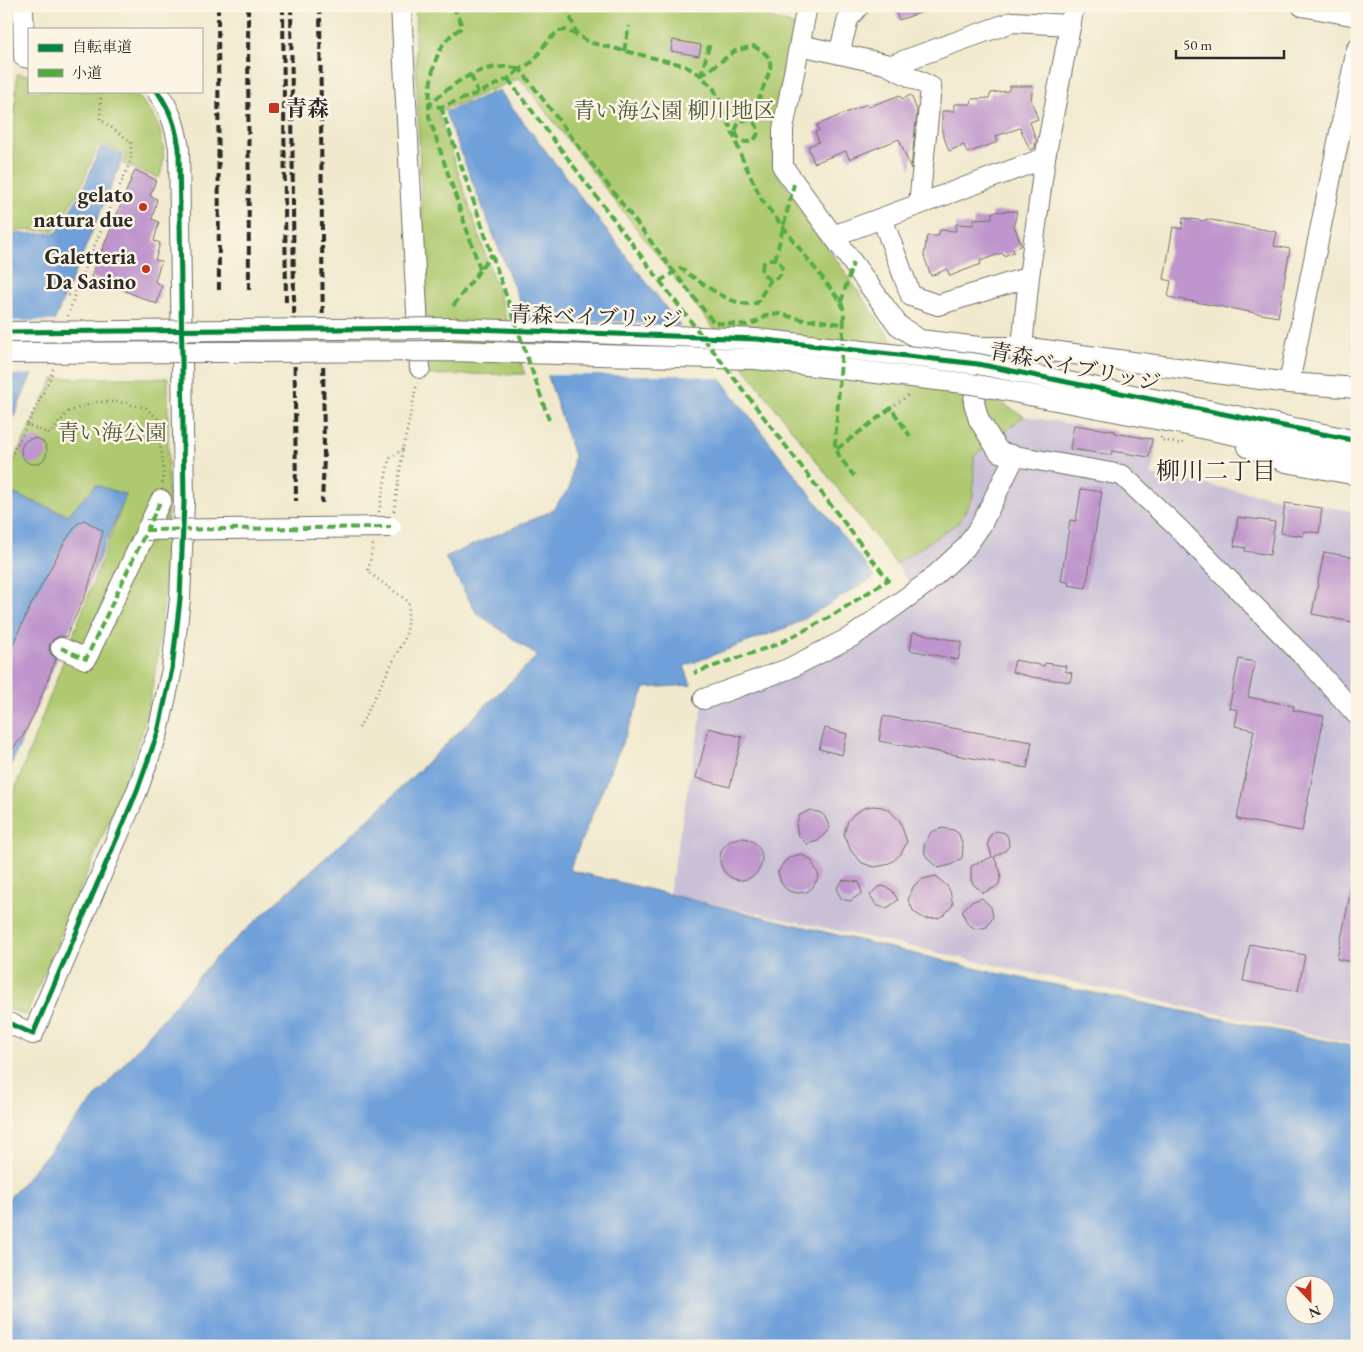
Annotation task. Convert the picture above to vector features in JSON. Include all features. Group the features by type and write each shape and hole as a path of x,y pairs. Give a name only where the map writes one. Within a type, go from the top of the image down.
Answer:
{"street":[{"path":"20,57 23,6"},
{"path":"401,6 420,368"},
{"path":"808,6 783,129 783,167 898,325 920,340 979,347 1022,347 1289,383 1357,388"},
{"path":"839,54 848,19 859,6"},
{"path":"1302,6 1352,12"},
{"path":"889,66 1012,22 1073,16 1045,158 1029,277 1022,347"},
{"path":"800,45 889,66 931,87 919,204"},
{"path":"1289,383 1357,49"},
{"path":"6,1022 33,1034 137,791 158,732 172,669 180,599 184,502 179,148 176,128 169,108 158,92"},
{"path":"833,236 1045,158"},
{"path":"882,218 911,296 938,305 1029,277"},
{"name":"青森ベイブリッジ","path":"6,332 449,328 757,339 978,364 1183,418"},
{"path":"979,347 974,403 979,420 999,452 1122,475 1171,521 1311,664 1357,715"},
{"name":"青森ベイブリッジ","path":"6,353 449,351 755,359 972,384 1183,418"},
{"path":"1183,418 1213,411 1280,412 1357,427"},
{"path":"1213,411 1357,441"},
{"path":"1183,418 1357,460"},
{"path":"1183,418 1286,462 1357,474"},
{"path":"704,699 788,669 853,636 927,583 965,548 981,524 1015,456"},
{"path":"61,648 86,659 161,500"},
{"path":"146,530 385,521"}],"path":[{"path":"70,279 64,293 73,297"},
{"path":"385,521 420,368"},
{"path":"6,466 26,427"},
{"path":"1161,440 1182,444"},
{"path":"385,521 389,459 403,449"},
{"path":"359,728 406,636 409,602 368,572 374,544"}],"shaded area":[{"path":"1024,416 1157,439 1152,475 1357,512 1357,1044 669,894 704,699 788,669 915,591 896,564 959,522 973,497 974,456"}],"green space":[{"name":"青い海公園 柳川地区","path":"416,6 736,6 796,26 772,143 778,175 893,342 1024,416 974,456 973,497 959,522 896,564 520,78 438,112 525,374 428,375 415,38"},
{"path":"17,74 28,75 28,92 133,92 149,109 160,130 164,154 159,178 123,164 127,155 99,143 79,191 54,230 8,231"},
{"name":"青い海公園","path":"54,378 168,378 167,536 162,616 148,711 115,805 26,1015 6,1008 6,813 126,495 96,485 68,515 6,491 6,476"}],"water":[{"path":"499,90 875,577 793,625 684,666 691,685 645,688 569,870 982,970 1357,1047 1357,1346 6,1346 6,1202 215,958 379,809 537,656 476,612 445,557 552,511 570,487 574,456 542,358 445,112"},
{"path":"101,146 124,156 6,435 6,234 57,233 84,187"},
{"path":"96,485 126,495 6,777 6,491 68,515"}],"pier":[{"path":"6,321 57,321 35,374 6,375"},
{"path":"525,322 614,322 683,326 723,379 687,375 545,375"}],"building":[{"path":"893,6 933,6 934,8 899,20"},
{"path":"673,40 701,45 699,56 671,51"},
{"path":"1010,86 1033,86 1031,100 1038,119 1030,122 1036,140 1035,148 1030,150 1020,128 996,136 998,142 967,153 964,145 949,151 942,132 942,111 954,111 954,104 971,104 972,99 989,98 991,93 1008,91"},
{"path":"900,95 902,99 911,95 917,110 911,169 899,139 849,159 846,151 814,163 808,146 819,142 815,132 819,131 817,125 867,104 868,107"},
{"path":"135,170 156,180 150,196 157,199 152,219 159,222 154,241 160,243 155,260 161,261 155,282 162,285 157,304 91,277"},
{"path":"1017,211 1014,225 1021,246 1013,249 1014,252 1004,256 1002,253 980,261 981,264 950,276 947,269 931,276 924,256 927,236 938,236 940,230 956,231 956,224 973,225 974,219 992,218 992,212"},
{"path":"1183,218 1205,221 1206,219 1277,232 1274,246 1290,249 1278,317 1168,297 1171,281 1164,279 1173,227 1182,229"},
{"path":"1074,425 1152,439 1149,457 1112,451 1111,455 1070,449"},
{"path":"34,438 43,442 47,451 43,460 34,464 25,460 21,451 25,442"},
{"path":"1081,489 1102,492 1086,588 1068,585 1069,582 1061,581 1070,520 1076,521"},
{"path":"1285,503 1322,508 1319,533 1304,531 1303,536 1281,533"},
{"path":"1238,517 1275,522 1270,555 1245,551 1246,548 1234,546"},
{"path":"84,520 103,531 88,589 66,637 59,636 50,643 49,650 56,659 36,710 23,736 6,757 6,659 30,607 64,543 77,524"},
{"path":"1324,552 1357,558 1357,623 1312,614"},
{"path":"913,632 962,642 958,660 910,650"},
{"path":"1239,659 1255,662 1248,697 1294,706 1293,710 1324,716 1302,831 1237,819 1254,730 1235,726 1238,710 1229,708"},
{"path":"1015,660 1044,666 1045,663 1066,666 1065,671 1072,673 1070,682 1032,677 1012,672"},
{"path":"883,716 1032,742 1027,768 879,741"},
{"path":"709,728 742,737 730,787 696,778"},
{"path":"825,728 847,734 842,755 819,749"},
{"path":"872,806 889,810 900,821 907,842 901,854 893,861 874,867 862,863 851,851 844,834 848,821 854,814"},
{"path":"810,810 821,813 830,828 818,841 807,844 798,835 796,824 800,815"},
{"path":"942,828 954,830 959,834 963,846 962,858 951,865 938,868 925,854 924,845 931,832"},
{"path":"996,831 1005,833 1008,837 1009,846 994,857 1001,873 999,884 983,893 973,884 971,866 992,857 988,843 991,834"},
{"path":"745,838 753,841 759,847 762,859 759,871 753,877 737,880 729,877 723,871 720,855 723,847 729,841"},
{"path":"801,854 811,860 819,876 813,887 807,892 792,892 781,883 778,872 784,862 790,857"},
{"path":"936,876 950,891 953,905 944,915 938,918 925,919 914,912 908,900 913,887 918,882"},
{"path":"843,880 859,882 862,893 850,901 842,899 837,891 838,886"},
{"path":"883,886 892,890 898,900 889,907 884,908 876,905 870,895 878,887"},
{"path":"1351,890 1357,890 1357,956 1354,956 1353,962 1337,959"},
{"path":"982,898 991,907 993,917 987,927 976,929 967,923 962,911 971,902"},
{"path":"1250,944 1305,955 1298,991 1243,981"}],"railway":[{"path":"218,6 219,294"},
{"path":"248,6 249,294"},
{"path":"283,6 286,304"},
{"path":"291,6 296,501"},
{"path":"320,6 324,458 322,503"}],"marked path":[{"path":"453,6 462,25 444,43 439,52 432,73 429,105 448,88 482,70 507,67 520,69"},
{"path":"566,6 577,34"},
{"path":"624,51 629,26"},
{"path":"508,79 660,281 674,272 714,323 747,325 767,315 781,314 807,321 815,320 841,324 844,318 841,302 762,200 742,158 714,89 699,74 683,65 592,43 566,30 558,31 545,44 534,61 520,69 674,272 680,268 717,293 748,304 757,303 771,279"},
{"path":"701,76 710,42"},
{"path":"701,76 735,51 753,46 761,50 769,59 770,69 758,100 754,122"},
{"path":"480,269 429,117 429,105 441,107 478,93 508,79 520,69"},
{"path":"471,75 478,93"},
{"path":"441,107 549,420"},
{"path":"747,120 755,123 758,131 755,139 747,142 739,139 736,131 739,123 747,120"},
{"path":"775,260 794,184"},
{"path":"453,306 492,254"},
{"path":"772,259 779,262 782,269 779,276 772,279 765,276 762,269 765,262 772,259"},
{"path":"841,302 853,263"},
{"path":"660,281 888,580 828,618 778,644 694,673"},
{"path":"844,319 835,444 839,456 854,476"},
{"path":"837,449 891,408 910,436"},
{"path":"61,648 86,659 161,500"},
{"path":"146,530 391,527"}],"cycle path":[{"path":"6,1022 33,1034 137,791 158,732 172,669 180,599 184,502 179,148 172,118 158,92"},
{"path":"6,332 449,328 757,339 978,364 1357,441"}],"place":[{"name":"青森","path":"274,108"},
{"name":"gelato natura due","path":"143,207"},
{"name":"Galetteria Da Sasino","path":"146,269"}],"district":[{"name":"柳川二丁目","path":"1216,470"}]}
